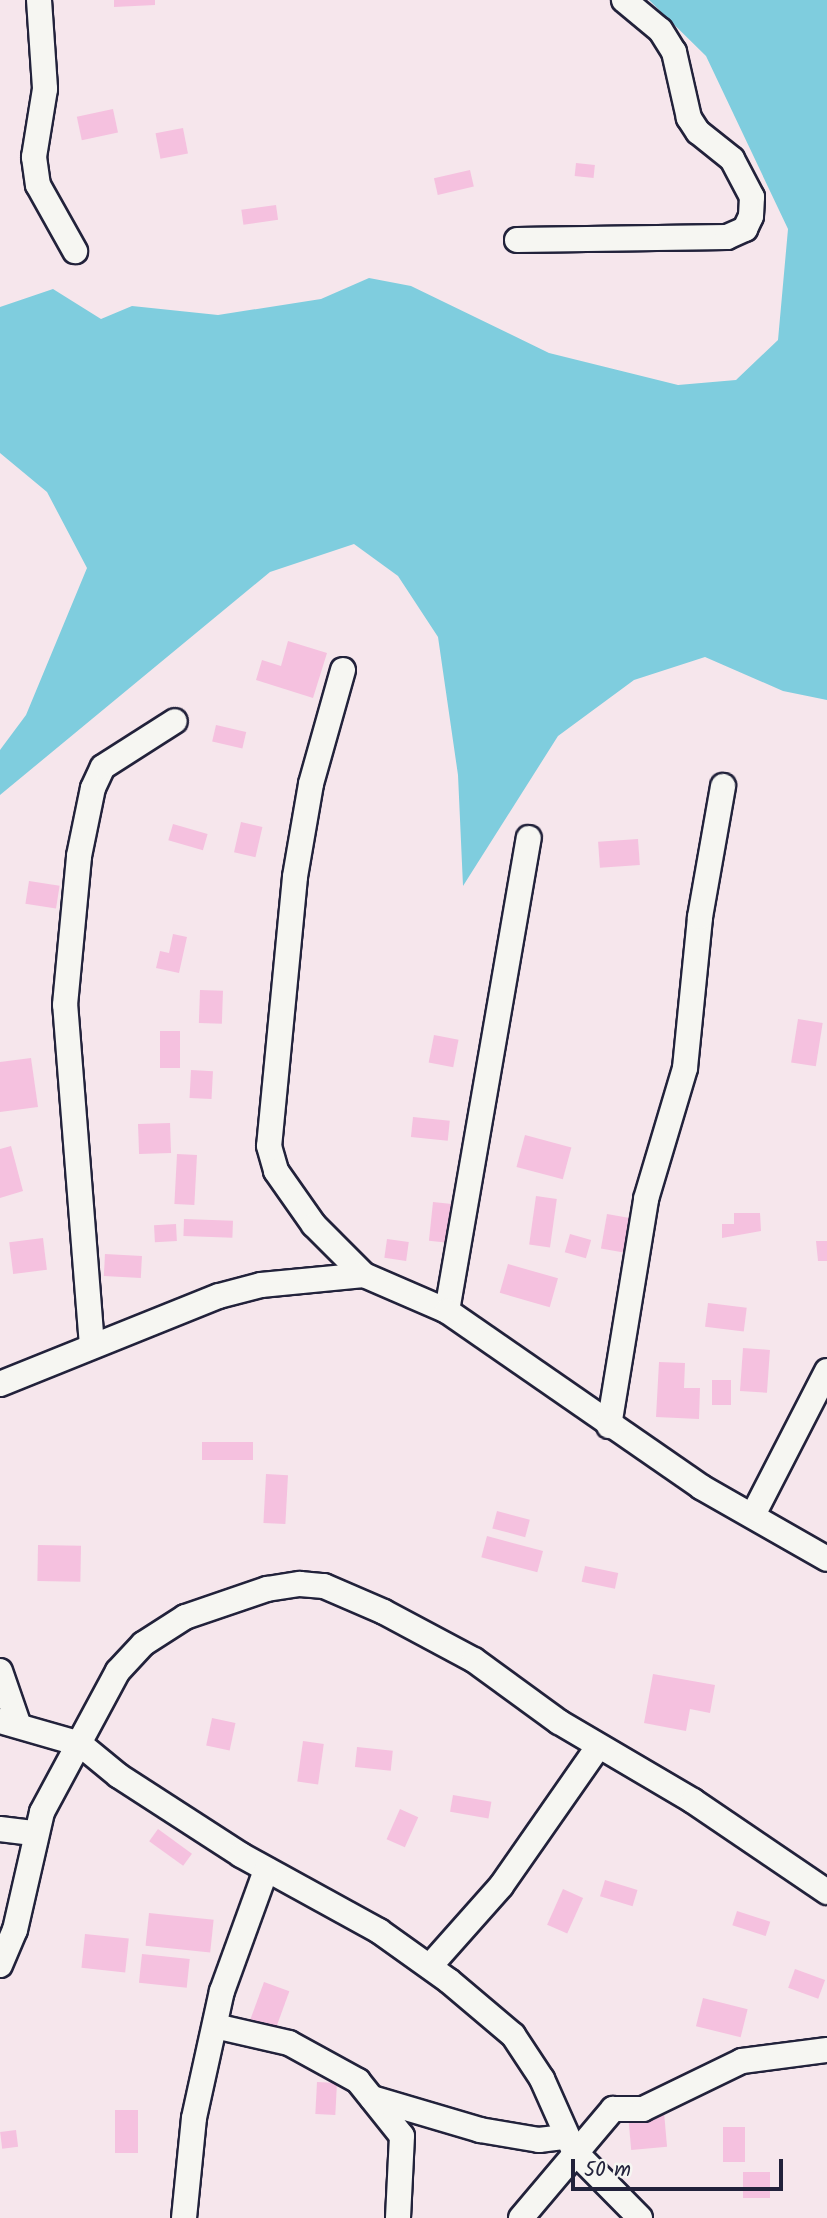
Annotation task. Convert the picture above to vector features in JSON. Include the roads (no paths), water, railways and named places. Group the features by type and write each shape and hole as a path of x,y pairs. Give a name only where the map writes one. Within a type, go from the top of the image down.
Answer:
{"street":[{"path":"38,0 45,89 34,157 38,185 75,251"},
{"path":"517,240 727,237 745,229 751,216 752,197 733,159 698,132 689,118 674,52 660,30 624,0"},
{"path":"343,670 311,784 295,877 269,1146 276,1171 314,1225 364,1275 447,1311 609,1426 827,1559"},
{"path":"92,1346 65,1004 79,856 93,788 103,767 175,721"},
{"path":"609,1426 646,1199 685,1068 700,916 723,786"},
{"path":"447,1311 529,838"},
{"path":"0,1384 169,1313 261,1284 364,1275"},
{"path":"753,1515 827,1371"},
{"path":"0,1965 15,1930 35,1833 55,1783 80,1744 118,1671 143,1644 185,1616 267,1589 300,1584 324,1586 453,1648 598,1747 693,1801 827,1892"},
{"path":"0,1671 9,1724 80,1744 113,1772 265,1870 379,1931 430,1966 513,2035 542,2079 569,2144 640,2218"},
{"path":"430,1966 500,1886 598,1747"},
{"path":"0,1829 35,1833"},
{"path":"184,2218 194,2118 215,2026 234,1951 265,1870"},
{"path":"215,2026 312,2053 339,2067 372,2098 402,2136 398,2218"},
{"path":"521,2218 569,2144 613,2109 643,2109 742,2062 827,2050"},
{"path":"372,2098 480,2130 569,2144"}],"water":[{"path":"649,0 827,0 827,700 783,691 705,657 634,680 558,736 463,886 458,775 438,637 398,576 354,544 270,572 0,795 0,750 26,715 87,568 47,492 0,453 0,307 53,289 101,319 132,306 218,315 321,299 369,278 411,286 549,353 678,385 736,380 778,340 788,229 706,56"}]}
